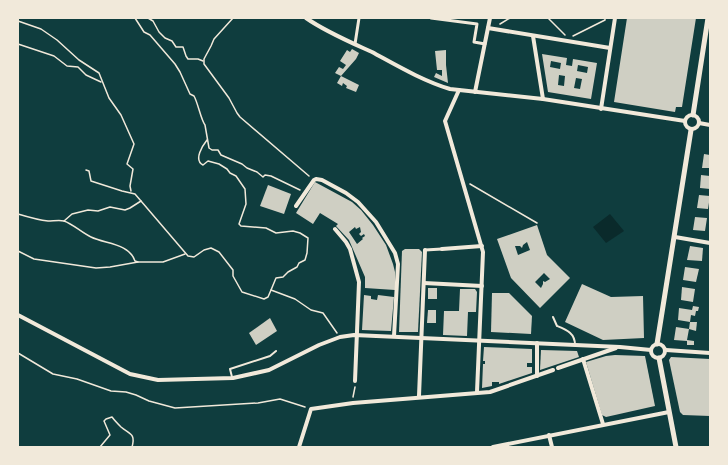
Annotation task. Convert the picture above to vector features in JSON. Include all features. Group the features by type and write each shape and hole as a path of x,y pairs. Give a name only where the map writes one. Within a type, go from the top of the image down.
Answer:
{"street":[{"path":"306,18 438,85 450,89 543,99 685,121"},
{"path":"355,44 359,18"},
{"path":"431,18 476,24 474,42 485,44"},
{"path":"475,92 490,18"},
{"path":"601,109 615,18"},
{"path":"693,115 708,36 708,18"},
{"path":"488,28 610,48"},
{"path":"533,36 543,99"},
{"path":"459,90 445,121 482,246 483,258 477,392"},
{"path":"691,130 686,127 685,121 688,116 693,115 698,118 700,124"},
{"path":"691,130 700,124 710,125"},
{"path":"657,344 691,130"},
{"path":"296,206 314,180 322,180 346,193 358,202 376,222 395,253 398,264 394,336"},
{"path":"335,229 350,249 360,282 355,381"},
{"path":"675,238 710,243"},
{"path":"419,396 425,250 482,246"},
{"path":"424,283 482,286"},
{"path":"18,315 130,374 158,380 233,378 270,370 340,337 358,335 620,347 651,350"},
{"path":"537,343 537,376"},
{"path":"651,350 653,346 657,344 662,344 666,350"},
{"path":"299,447 311,409 419,396 490,392 620,347"},
{"path":"651,350 652,355 659,358"},
{"path":"666,350 710,353"},
{"path":"659,358 664,355 666,350"},
{"path":"659,358 676,447"},
{"path":"583,360 604,424"},
{"path":"493,447 669,412"},
{"path":"550,435 552,447"}],"lane":[{"path":"553,317 557,326 571,332 575,338 575,346"},
{"path":"233,378 230,369 270,356 276,351"}],"path":[{"path":"135,18 144,32 150,35 175,64 190,94 194,96 200,108 203,123 205,125 208,146 211,150 218,150 221,155 257,172 262,177 265,175 270,176 305,193"},
{"path":"148,18 153,20 159,32 165,38 172,41 176,47 183,46 188,59 198,59 204,61"},
{"path":"233,18 214,38 212,46 204,61 206,68 229,98 237,113 314,180"},
{"path":"498,25 510,18"},
{"path":"548,18 568,38 605,20 606,18"},
{"path":"18,21 42,29 57,40 79,60 99,73 109,98 121,115 134,144 127,164 133,169 130,186 131,192"},
{"path":"18,44 54,56 67,66 78,67 86,75 102,82"},
{"path":"86,170 89,171 90,181 135,194 185,254 191,258 208,249 219,252 233,270 233,276 242,292 264,299 268,297 276,278 284,277 288,272 297,267 299,263 305,260 308,238 293,231 273,233 266,228 241,226 239,224 246,204 245,188 236,176 219,164 208,161 203,165 201,164 199,161 200,154 203,144 207,140"},
{"path":"462,180 537,223"},
{"path":"64,220 72,214 88,210 98,211 110,207 125,210 141,201"},
{"path":"18,214 43,220 64,220 89,237 116,244 131,254 135,261 138,262"},
{"path":"18,251 34,259 96,268 138,262 163,262 185,254"},
{"path":"271,290 295,299 312,310 322,313 340,337"},
{"path":"18,353 53,374 77,379 111,391 136,394 149,401 175,408 258,403 280,399 311,409"},
{"path":"353,403 355,381"},
{"path":"100,447 110,435 104,422 106,419 112,417 122,428 130,432 134,439 132,447"}],"water":[{"path":"610,214 624,231 606,243 593,227"}],"building":[{"path":"627,18 696,18 682,107 676,107 675,112 614,102"},
{"path":"352,49 359,53 356,59 341,76 335,73 339,67 343,69 346,65 340,61 347,50 350,52"},
{"path":"446,50 448,83 434,77 436,73 442,76 442,70 437,70 435,51"},
{"path":"542,54 567,58 566,65 572,66 573,59 597,63 591,99 548,92","holes":["551,61 561,63 560,69 550,67","578,65 588,67 587,73 577,71","559,75 565,76 564,86 558,85","576,78 582,79 580,89 574,88"]},
{"path":"341,76 359,85 356,92 346,88 347,86 343,83 342,86 337,83"},
{"path":"704,154 710,155 710,168 702,168"},
{"path":"701,175 710,176 710,189 700,188"},
{"path":"315,182 352,202 361,210 373,225 386,245 395,272 395,290 365,288 365,277 349,240 336,226 338,224 320,213 313,224 296,213","holes":["355,227 356,229 360,227 361,232 359,234 361,236 364,234 365,236 357,244 349,232"]},
{"path":"268,185 291,194 284,214 260,206"},
{"path":"699,195 710,196 708,209 697,208"},
{"path":"695,217 707,218 705,231 693,230"},
{"path":"537,225 547,255 570,278 540,308 511,278 497,239","holes":["527,242 530,250 518,255 515,246 520,246 522,248","544,273 550,279 545,282 543,281 541,288 535,282"]},
{"path":"690,246 703,248 702,261 687,260"},
{"path":"405,249 419,249 422,252 418,332 399,332 402,251"},
{"path":"685,267 699,269 696,282 683,280"},
{"path":"582,284 611,297 643,296 644,338 603,340 565,322"},
{"path":"682,287 695,289 693,302 681,300"},
{"path":"428,288 437,288 437,299 428,299"},
{"path":"460,289 475,289 477,292 476,312 468,312 467,336 443,335 444,311 459,311"},
{"path":"492,293 509,293 532,316 531,334 491,332"},
{"path":"364,295 371,296 371,299 377,300 378,295 394,297 391,331 362,330"},
{"path":"693,306 699,307 695,316 691,315 690,322 678,320 679,308 692,310"},
{"path":"428,310 436,310 436,323 427,323"},
{"path":"270,318 277,331 256,345 249,333"},
{"path":"690,322 697,322 696,331 689,329"},
{"path":"676,327 689,329 687,340 694,341 694,345 687,345 687,341 674,340"},
{"path":"484,347 532,349 532,363 527,363 527,367 532,367 532,373 499,384 499,382 492,382 492,386 482,388 483,364 485,364 485,361 483,361"},
{"path":"541,350 577,351 579,357 540,370"},
{"path":"615,355 645,356 655,406 606,417 602,415 586,362"},
{"path":"671,357 710,359 710,416 683,415 680,412 669,360"}]}
